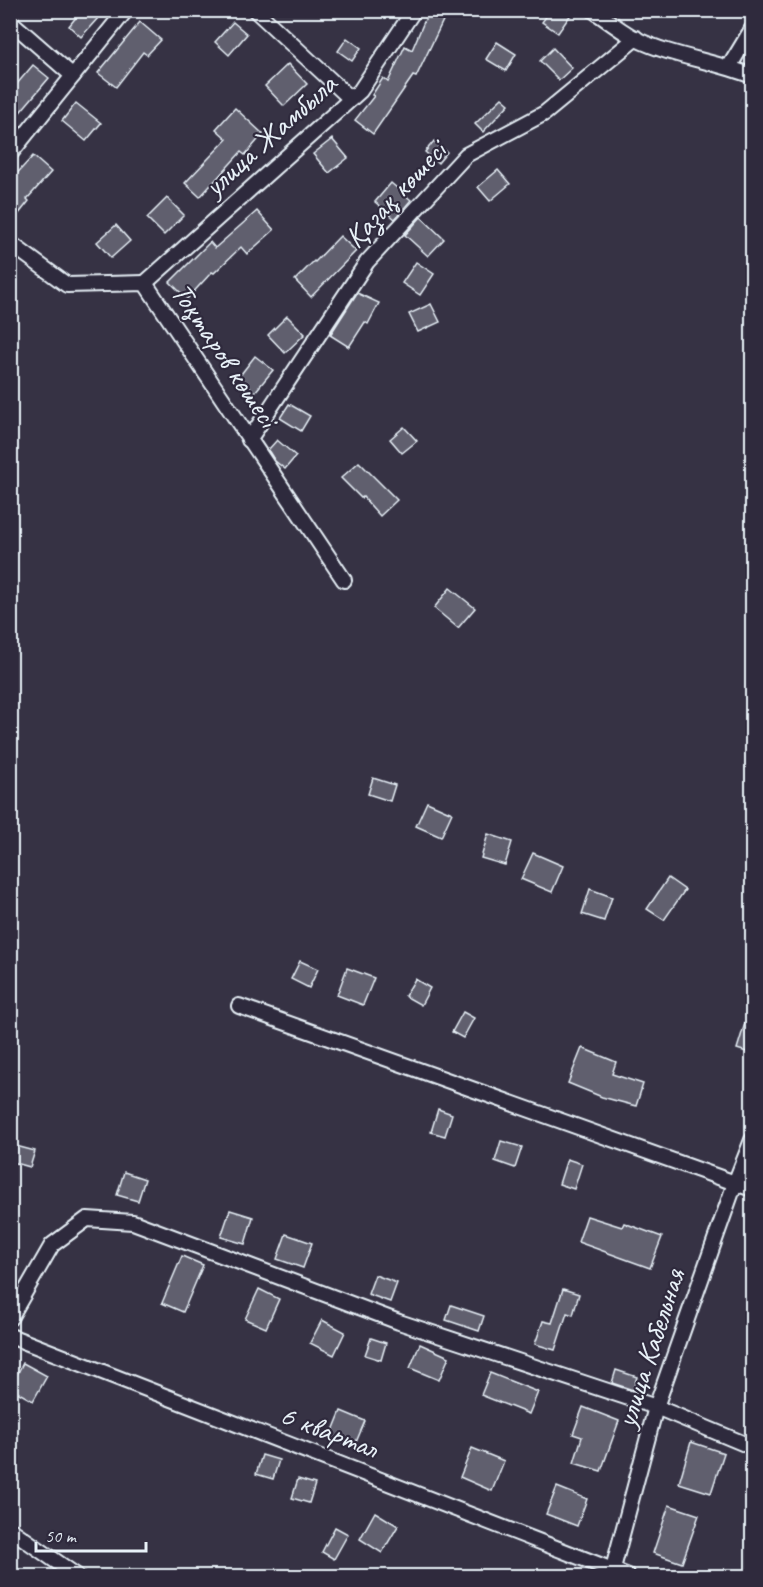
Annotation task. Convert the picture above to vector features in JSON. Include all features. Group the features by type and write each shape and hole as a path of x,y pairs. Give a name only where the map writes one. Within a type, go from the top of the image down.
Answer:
{"street":[{"path":"10,154 126,10"},
{"path":"255,10 351,99"},
{"name":"улица Жамбыла","path":"145,283 360,91 414,10"},
{"path":"593,10 636,39 753,76"},
{"path":"10,21 73,76"},
{"path":"729,67 753,29"},
{"name":"Қазақ көшесі","path":"249,440 367,262 466,155 545,112 636,39"},
{"name":"Тоқтаров көшесі","path":"10,243 67,285 145,283 344,580"},
{"path":"239,1006 753,1189"},
{"name":"улица Кабельная","path":"612,1574 656,1407 735,1183 753,1140"},
{"path":"10,1318 52,1245 87,1219 133,1222 399,1322 656,1407 753,1447"},
{"name":"6 квартал","path":"10,1336 612,1574 628,1576"},
{"path":"10,1528 77,1576"}],"building":[{"path":"82,10 89,10 98,18 81,37 69,26"},
{"path":"429,10 448,10 416,77 413,76 373,134 355,120 374,96 372,95 383,78 388,82 405,46 412,50"},
{"path":"551,10 574,10 558,33 542,22"},
{"path":"140,22 161,40 147,55 143,52 116,87 98,73"},
{"path":"233,22 247,34 229,55 215,42"},
{"path":"347,38 361,48 352,61 338,51"},
{"path":"497,42 516,54 506,71 486,59"},
{"path":"553,48 572,68 559,80 540,61"},
{"path":"288,64 307,84 284,106 265,86"},
{"path":"33,65 49,78 10,124 10,92"},
{"path":"502,98 509,104 483,132 475,124"},
{"path":"76,103 101,123 86,141 62,121"},
{"path":"235,108 263,134 245,155 241,152 200,197 185,183 227,139 216,129"},
{"path":"332,139 348,158 329,173 313,154"},
{"path":"434,141 447,152 438,163 425,152"},
{"path":"33,156 51,172 27,199 29,201 10,225 10,181"},
{"path":"498,170 510,184 490,201 478,187"},
{"path":"391,183 411,200 395,219 375,202"},
{"path":"167,198 184,215 164,235 147,218"},
{"path":"257,211 274,230 247,254 241,247 214,273 212,272 187,299 170,282 210,242 215,248"},
{"path":"421,217 444,239 428,256 405,235"},
{"path":"116,225 130,241 111,258 97,242"},
{"path":"340,236 356,251 311,297 295,280"},
{"path":"416,262 434,274 420,295 402,283"},
{"path":"357,293 379,303 368,324 365,322 349,347 330,335"},
{"path":"431,304 440,322 418,332 409,314"},
{"path":"287,316 305,334 285,353 268,335"},
{"path":"255,356 273,370 255,392 238,378"},
{"path":"289,404 310,416 301,431 280,418"},
{"path":"404,427 417,441 402,453 390,439"},
{"path":"277,440 296,456 285,469 275,461 268,450"},
{"path":"359,462 397,500 380,516 341,478"},
{"path":"450,588 475,608 458,628 434,608"},
{"path":"373,778 395,785 390,801 368,794"},
{"path":"427,802 452,813 441,837 416,826"},
{"path":"488,834 512,842 505,865 481,858"},
{"path":"533,853 563,866 552,892 521,879"},
{"path":"668,878 685,890 664,920 647,909"},
{"path":"590,889 612,897 604,921 582,914"},
{"path":"300,961 318,969 309,988 291,979"},
{"path":"347,968 374,978 363,1005 337,995"},
{"path":"415,979 430,988 421,1005 405,996"},
{"path":"750,1007 753,1007 753,1054 737,1049"},
{"path":"463,1012 474,1018 463,1038 452,1032"},
{"path":"582,1048 616,1062 612,1074 643,1084 636,1106 602,1097 568,1083"},
{"path":"438,1109 452,1114 445,1136 431,1132"},
{"path":"501,1141 522,1147 515,1168 495,1161"},
{"path":"16,1146 35,1151 30,1167 12,1162"},
{"path":"567,1159 582,1164 574,1189 559,1184"},
{"path":"124,1172 145,1179 138,1201 117,1195"},
{"path":"230,1210 253,1217 245,1244 221,1237"},
{"path":"587,1216 622,1227 624,1223 662,1237 650,1268 578,1242"},
{"path":"286,1234 312,1243 303,1268 277,1259"},
{"path":"182,1256 203,1265 183,1312 162,1303"},
{"path":"375,1275 397,1283 390,1302 368,1294"},
{"path":"259,1289 279,1299 266,1328 245,1319"},
{"path":"563,1289 579,1294 573,1315 567,1313 555,1350 535,1344 543,1321 552,1323"},
{"path":"451,1305 484,1316 479,1331 446,1320"},
{"path":"322,1320 345,1332 334,1355 310,1343"},
{"path":"371,1338 386,1343 381,1360 365,1355"},
{"path":"420,1344 449,1357 439,1380 410,1368"},
{"path":"23,1363 47,1376 33,1401 10,1388"},
{"path":"616,1370 637,1377 633,1390 612,1383"},
{"path":"490,1373 538,1392 529,1414 481,1395"},
{"path":"583,1407 619,1421 601,1471 574,1463 582,1437 573,1434"},
{"path":"341,1411 365,1421 354,1447 330,1438"},
{"path":"691,1442 724,1453 711,1493 679,1483"},
{"path":"472,1448 504,1461 492,1491 460,1477"},
{"path":"262,1455 279,1460 273,1479 256,1474"},
{"path":"298,1479 315,1484 309,1503 292,1498"},
{"path":"557,1487 587,1499 577,1526 546,1514"},
{"path":"669,1505 699,1515 682,1563 653,1553"},
{"path":"375,1512 398,1526 382,1553 360,1539"},
{"path":"335,1527 348,1534 334,1559 322,1552"}]}
